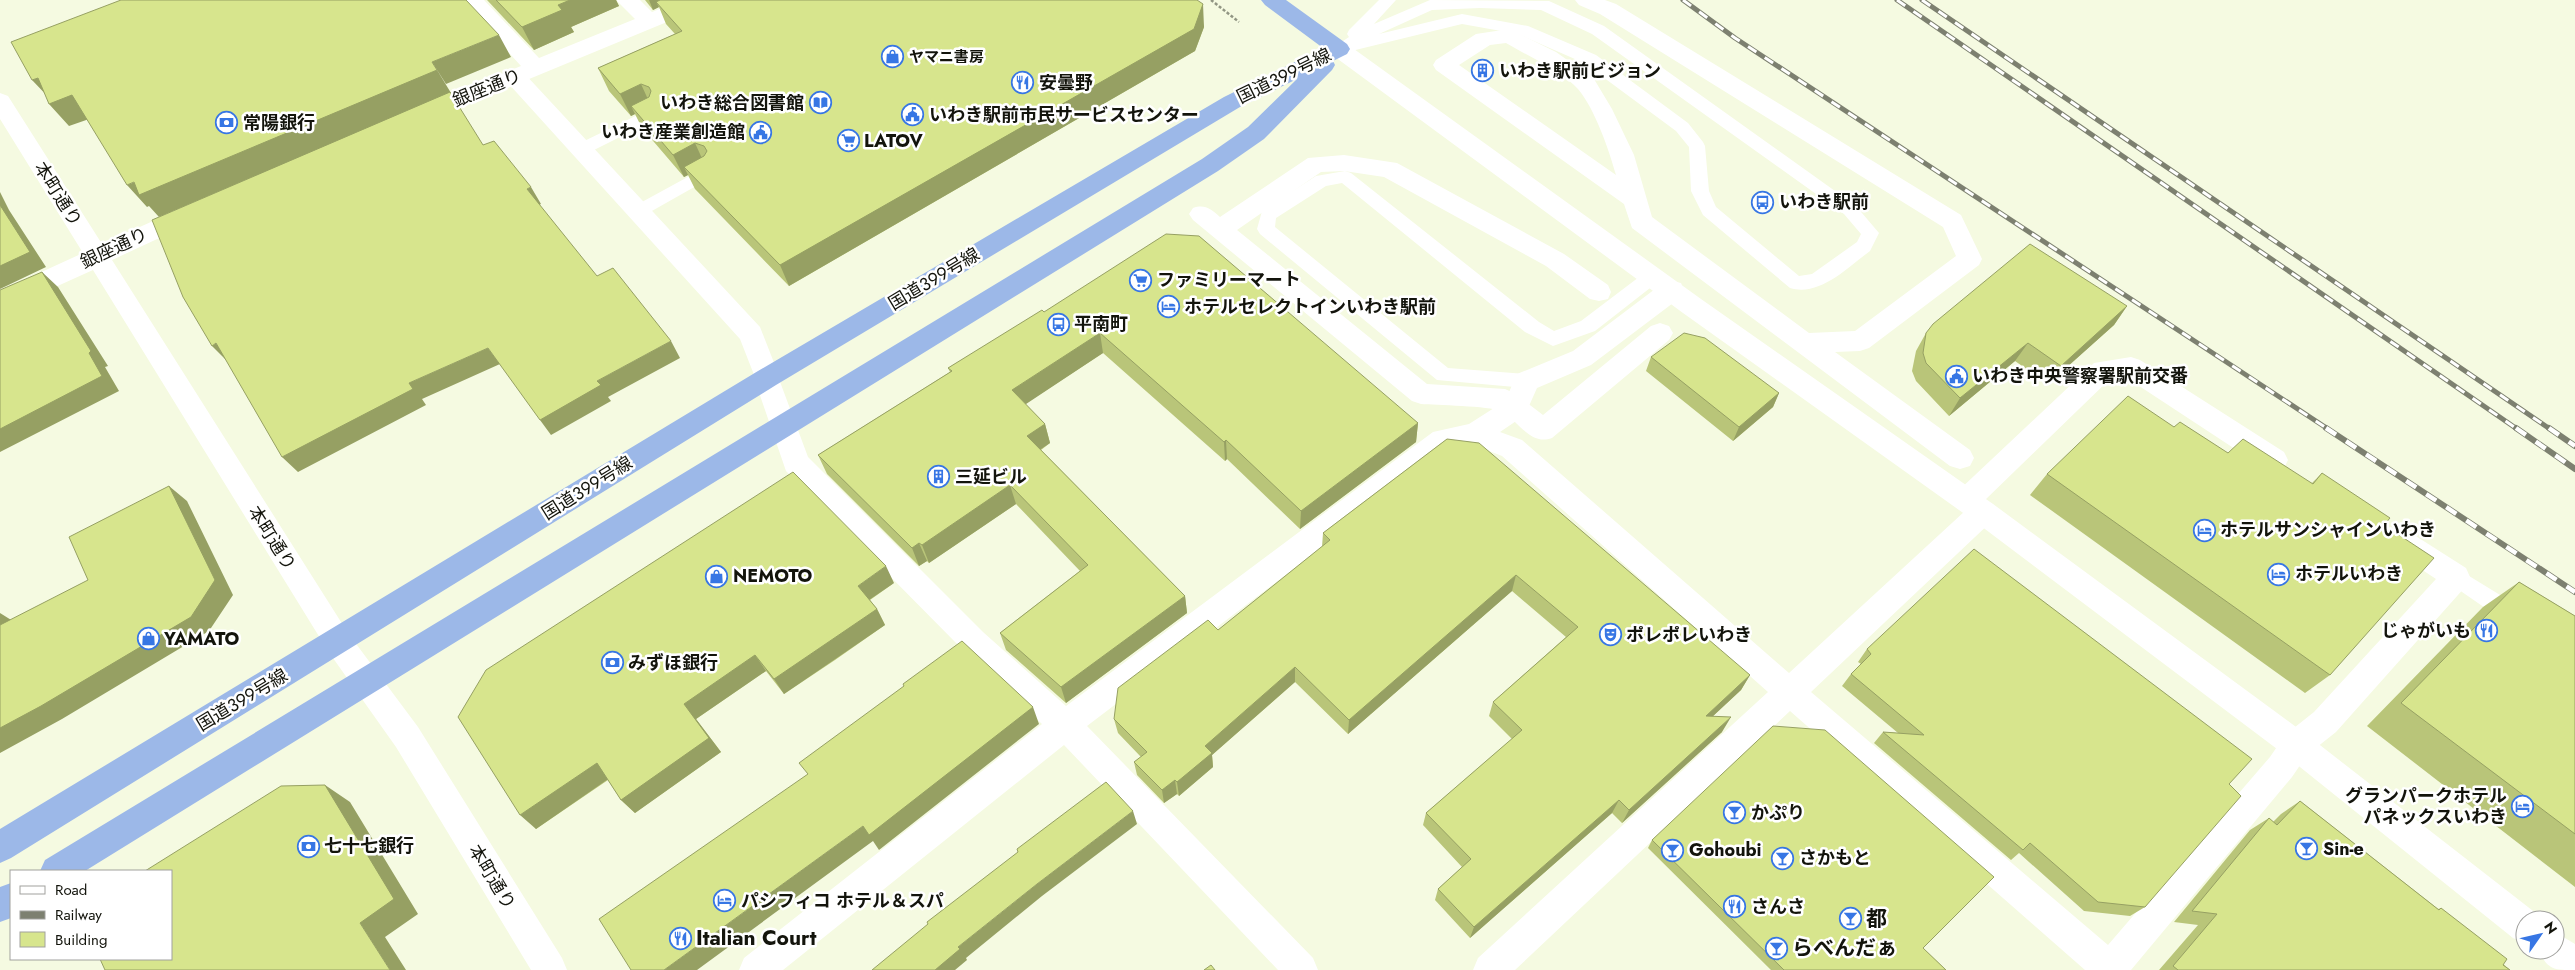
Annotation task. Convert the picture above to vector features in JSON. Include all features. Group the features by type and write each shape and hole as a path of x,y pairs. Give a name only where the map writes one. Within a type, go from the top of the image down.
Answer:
{"highway":[{"path":"1272,0 1339,49"},
{"name":"国道399号線","path":"0,847 767,378 1232,102 1339,49"},
{"name":"国道399号線","path":"58,870 1210,165 1256,134 1339,49"}],"street":[{"path":"472,0 580,150 751,334 796,463 973,641 1065,725 1302,970"},
{"path":"627,0 650,22"},
{"name":"銀座通り","path":"406,122 701,0"},
{"path":"1586,0 1616,14 1952,221 1970,259 1860,341 1804,343"},
{"path":"1634,200 1444,65 1484,39 1509,36 1548,57 1586,84 1602,108 1622,155 1641,222 1960,458"},
{"path":"1339,49 1975,506 2296,745 2515,918"},
{"name":"本町通り","path":"0,101 338,642 407,737 550,970"},
{"path":"1598,292 1555,260 1389,169 1344,163 1316,164 1210,222 1420,394 1505,400 1544,430 1660,333"},
{"name":"銀座通り","path":"0,302 207,207"},
{"path":"756,970 1065,725 1443,440 1475,434 1516,408 1526,381 1582,358 1663,283"},
{"path":"1490,970 1789,692 1975,506 2104,370 2131,367 2298,475"},
{"path":"1475,434 1512,448 1789,692 2110,970 2281,767 2296,745 2325,722 2456,577 2381,529"},
{"path":"2565,957 2575,965"}],"lane":[{"path":"1339,49 1388,0"},
{"path":"1430,5 1544,5 1598,30 1850,210 1870,232 1864,246 1817,280 1796,283 1709,211 1700,191 1697,146 1682,127 1590,59 1522,30 1462,18 1339,49 1393,20 1430,5"},
{"path":"580,150 652,114"},
{"path":"637,212 706,173"},
{"path":"1526,381 1444,375 1266,229 1268,215 1322,180 1345,177 1532,327 1552,339 1588,326 1663,283"},
{"path":"2456,577 2535,628"}],"path":[{"path":"1211,0 1239,22"}],"building":[{"path":"121,0 466,0 499,35 432,62 437,70 139,195 134,182 127,185 72,95 49,104 38,78 32,80 11,42"},
{"path":"496,0 570,0 558,5 562,10 522,27"},
{"name":"LATOV","path":"660,0 1197,0 1203,4 1194,29 780,265 684,167 704,156 707,151 704,146 695,143 673,155 631,106 649,97 651,91 649,87 641,84 620,94 598,68 682,31 656,2"},
{"path":"450,92 483,145 494,141 531,187 527,189 597,276 613,268 671,341 597,381 601,385 540,420 488,348 409,383 413,389 282,457 216,343 212,346 183,297 152,220"},
{"path":"0,205 30,252 0,266"},
{"path":"1166,234 1199,236 1418,423 1301,511 1226,440 1224,442 1100,333 1012,390 1045,424 1027,436 1185,596 1061,687 1000,633 1088,565 1010,485 922,545 919,543 912,548 818,455 952,371 948,368 1042,310 1044,312"},
{"path":"2030,244 2127,306 2061,366 2028,343 1960,398 1926,363 1923,353 1926,333 1933,324"},
{"path":"42,272 91,351 89,353 102,376 0,429 0,290"},
{"path":"1684,333 1705,338 1779,393 1739,427 1651,357"},
{"path":"2128,396 2174,427 2180,422 2228,453 2243,439 2313,484 2322,473 2390,518 2384,525 2434,558 2330,675 2047,474"},
{"path":"1447,439 1479,443 1750,675 1706,716 1731,717 1629,810 1619,800 1474,927 1438,889 1471,859 1426,813 1522,730 1493,702 1578,627 1516,575 1349,720 1295,667 1205,746 1212,753 1177,782 1175,780 1162,790 1134,762 1147,752 1114,719 1118,688 1208,620 1218,630 1330,540 1323,533"},
{"path":"793,472 886,566 858,586 877,609 774,679 755,655 684,704 709,738 621,800 597,763 520,815 458,717 486,670"},
{"path":"169,486 215,580 191,617 41,706 0,728 0,625 88,580 69,537"},
{"path":"1974,549 2252,759 2229,784 2241,796 2145,907 2098,902 2030,843 2023,850 1883,732 1924,735 1851,674 1871,654 1867,649"},
{"name":"グランパークホテル パネックスいわき","path":"2519,582 2575,616 2575,834 2401,703"},
{"path":"962,641 1033,707 869,835 863,826 664,970 631,970 599,919 808,774 799,763"},
{"path":"1773,726 1825,730 1994,877 1923,948 1946,970 1784,970 1652,840"},
{"path":"1106,782 1133,811 958,947 960,949 935,970 872,970 928,924 927,922 1018,852 1017,849"},
{"name":"七十七銀行","path":"325,785 394,899 360,923 390,970 105,970 100,960 172,960 172,870 147,870 281,786"},
{"path":"2300,801 2439,910 2441,908 2507,959 2503,965 2510,970 2178,970 2173,966 2217,914 2192,911 2269,818 2277,825"},
{"path":"1211,965 1215,970 1204,970"}],"railway":[{"path":"1683,0 1735,38 2328,429"},
{"path":"1897,0 2517,429"},
{"path":"1922,0 2550,429"},
{"path":"2326,428 2575,592"},
{"path":"2516,428 2575,469"},
{"path":"2549,428 2575,446"}],"place":[{"name":"ヤマニ書房","path":"893,57"},
{"name":"いわき駅前ビジョン","path":"1483,71"},
{"name":"安曇野","path":"1023,83"},
{"name":"いわき総合図書館","path":"820,103"},
{"name":"いわき駅前市民サービスセンター","path":"913,115"},
{"name":"常陽銀行","path":"227,123"},
{"name":"いわき産業創造館","path":"761,132"},
{"name":"LATOV","path":"848,141"},
{"name":"いわき駅前","path":"1763,202"},
{"name":"ファミリーマート","path":"1141,280"},
{"name":"ホテルセレクトインいわき駅前","path":"1168,307"},
{"name":"平南町","path":"1058,324"},
{"name":"いわき中央警察署駅前交番","path":"1956,376"},
{"name":"三延ビル","path":"939,477"},
{"name":"ホテルサンシャインいわき","path":"2204,530"},
{"name":"ホテルいわき","path":"2279,574"},
{"name":"NEMOTO","path":"717,576"},
{"name":"じゃがいも","path":"2487,631"},
{"name":"ポレポレいわき","path":"1610,635"},
{"name":"YAMATO","path":"148,639"},
{"name":"みずほ銀行","path":"612,663"},
{"name":"グランパークホテル パネックスいわき","path":"2523,806"},
{"name":"かぷり","path":"1735,813"},
{"name":"七十七銀行","path":"308,846"},
{"name":"Sin-e","path":"2307,849"},
{"name":"Gohoubi","path":"1673,850"},
{"name":"さかもと","path":"1783,858"},
{"name":"パシフィコ ホテル＆スパ","path":"725,901"},
{"name":"さんさ","path":"1735,907"},
{"name":"都","path":"1850,919"},
{"name":"Italian Court","path":"680,938"},
{"name":"らべんだぁ","path":"1776,948"}]}
